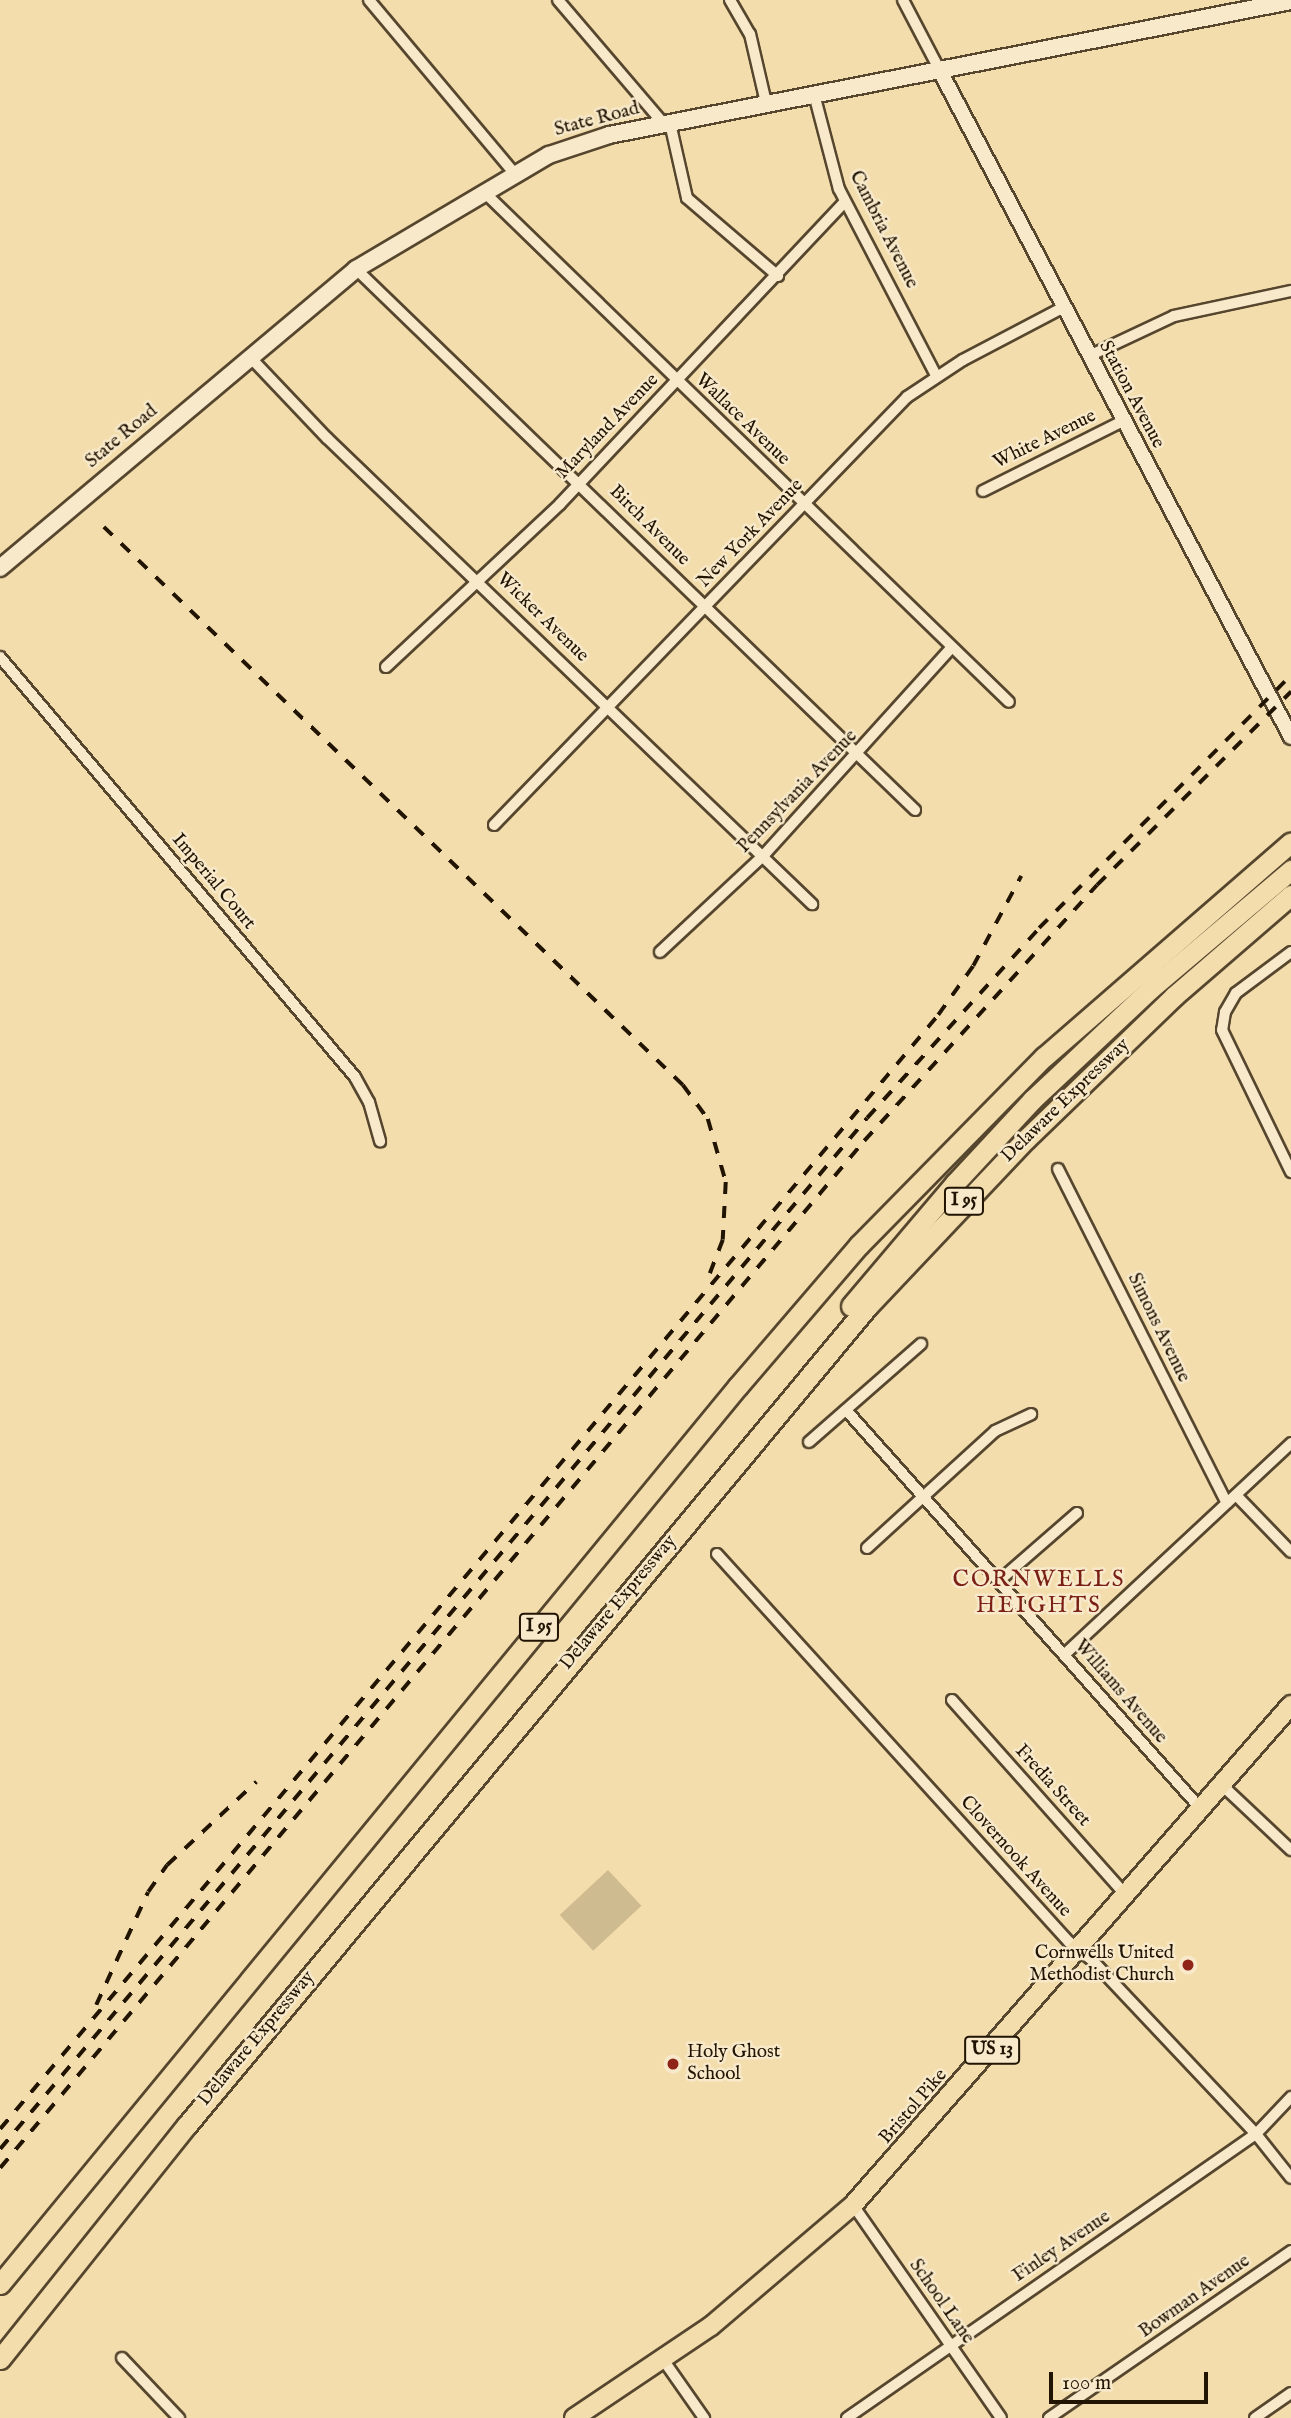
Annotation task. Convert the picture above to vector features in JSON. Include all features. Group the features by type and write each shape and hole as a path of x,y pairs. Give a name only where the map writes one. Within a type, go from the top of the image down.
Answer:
{"highway":[{"name":"I 95","path":"0,2284 605,1546 859,1245 1044,1056 1291,842"},
{"path":"672,1540 710,1476 955,1183 1110,1026 1291,870"},
{"name":"Delaware Expressway","path":"0,2359 195,2114 867,1307 975,1190 1174,996 1291,895"}],"main road":[{"name":"State Road","path":"0,568 356,269 514,173 587,140 1291,1"},
{"name":"Bristol Pike","path":"574,2418 664,2361 758,2289 853,2205 1291,1706"}],"street":[{"path":"369,0 514,173"},
{"path":"558,0 667,123 687,198 778,276"},
{"path":"730,0 750,34 766,103"},
{"path":"903,0 939,69"},
{"name":"Station Avenue","path":"939,69 1291,737"},
{"name":"Cambria Avenue","path":"814,94 845,202 936,375"},
{"name":"Wallace Avenue","path":"483,191 1009,702"},
{"name":"Maryland Avenue","path":"386,667 480,583 580,482 778,276 845,202"},
{"name":"Birch Avenue","path":"356,269 580,482 860,753 915,810"},
{"path":"1089,356 1174,316 1291,291"},
{"name":"New York Avenue","path":"494,825 908,397 936,375 1064,307"},
{"name":"Wicker Avenue","path":"250,357 327,438 812,904"},
{"name":"White Avenue","path":"983,491 1123,421"},
{"name":"Pennsylvania Avenue","path":"660,952 764,855 860,753 952,647"},
{"name":"Imperial Court","path":"0,657 355,1077 369,1102 380,1141"},
{"path":"1291,951 1236,993 1225,1012 1225,1041 1291,1172"},
{"name":"Simons Avenue","path":"1058,1169 1231,1499 1291,1552"},
{"path":"808,1442 921,1344"},
{"name":"Williams Avenue","path":"846,1410 1201,1809"},
{"path":"867,1548 922,1494 995,1431 1031,1414"},
{"path":"1064,1655 1291,1443"},
{"path":"1000,1580 1077,1513"},
{"name":"Clovernook Avenue","path":"717,1554 1079,1949 1256,2134 1291,2178"},
{"name":"Fredia Street","path":"953,1700 1126,1895"},
{"path":"1222,1785 1291,1850"},
{"name":"Finley Avenue","path":"847,2418 1256,2134 1291,2097"},
{"name":"School Lane","path":"853,2205 1001,2418"},
{"name":"Bowman Avenue","path":"1049,2418 1291,2251"},
{"path":"122,2358 178,2418"},
{"path":"664,2361 704,2418"},
{"path":"1255,2418 1291,2393"}],"shaded area":[{"path":"608,1870 641,1906 593,1951 560,1915"}],"railway":[{"path":"104,527 683,1085 708,1119 726,1182 723,1240 710,1274"},
{"path":"0,2149 867,1118 1039,928 1291,675"},
{"path":"0,2168 864,1141 1097,885 1291,692"},
{"path":"0,2129 938,1015 973,966 1021,876"},
{"path":"96,2005 148,1892 167,1865 256,1782"}],"place":[{"name":"Cornwells United Methodist Church","path":"1188,1965"},
{"name":"Holy Ghost School","path":"673,2064"}],"district":[{"name":"CORNWELLS HEIGHTS","path":"1039,1593"}]}
